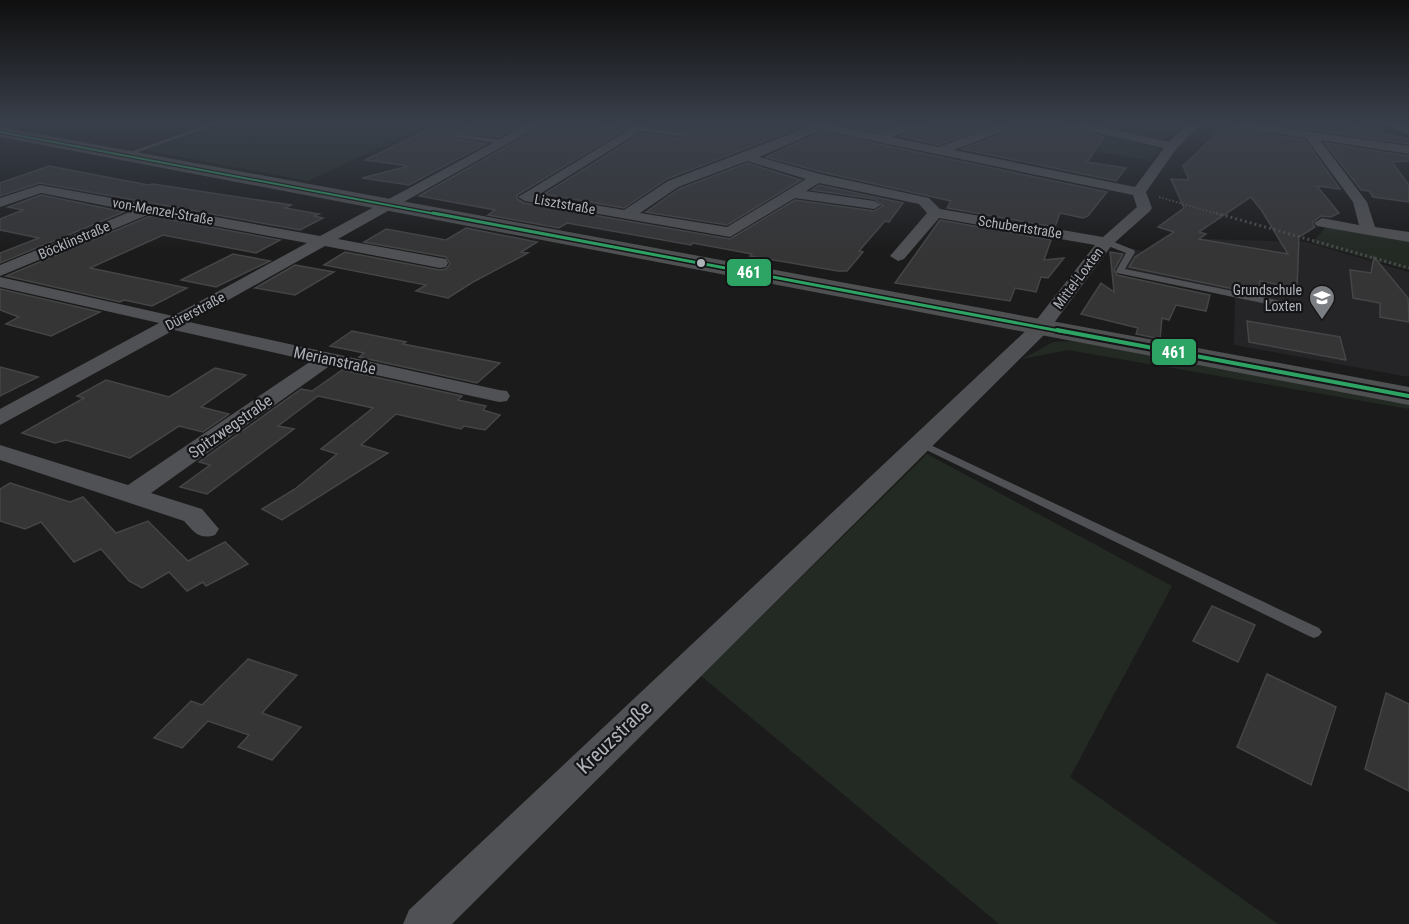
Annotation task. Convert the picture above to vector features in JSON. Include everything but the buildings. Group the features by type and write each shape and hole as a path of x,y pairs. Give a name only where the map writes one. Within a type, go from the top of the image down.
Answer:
{"street":[{"path":"184,166 1409,396"},
{"name":"Dürerstraße","path":"0,418 391,205 394,200 458,166"},
{"name":"Lisztstraße","path":"577,166 525,198 627,215"},
{"path":"627,215 673,184 718,166"},
{"name":"Schubertstraße","path":"777,166 817,178 924,201 935,213"},
{"path":"1013,166 1139,192"},
{"name":"Mittel-Loxten","path":"1041,327 1106,242 1118,234 1145,208 1139,192 1158,166"},
{"path":"1333,166 1360,202 1368,231"},
{"path":"627,215 730,232 817,178"},
{"name":"von-Menzel-Straße","path":"0,203 40,189 327,240 440,263"},
{"name":"Schubertstraße","path":"794,193 935,213 1106,242"},
{"name":"Böcklinstraße","path":"0,271 149,209"},
{"path":"898,256 935,213"},
{"path":"1322,223 1409,237"},
{"path":"0,282 164,318 171,324"},
{"name":"Merianstraße","path":"171,324 499,396"},
{"name":"Kreuzstraße","path":"423,924 1041,327"},
{"name":"Spitzwegstraße","path":"134,494 327,359"},
{"path":"0,452 193,515 206,529"}],"lane":[{"path":"1106,242 1131,252 1120,271 1291,306"},
{"path":"920,442 1314,632"}],"path":[{"path":"1139,192 1409,267"}],"shaded area":[{"path":"229,166 340,166 308,181"},
{"path":"1326,227 1409,238 1409,270 1312,243"},
{"name":"Grundschule Loxten","path":"1206,239 1306,242 1409,272 1409,377 1234,345 1235,296 1110,271 1129,248 1160,255 1192,258"},
{"path":"1072,341 1409,402 1409,409 1068,350 1022,359 1053,342"},
{"path":"927,454 1172,586 1070,777 1278,924 999,924 701,676"}],"transit line":[{"name":"461","path":"182,166 1409,396"}],"place":[{"name":"Grundschule Loxten","path":"1322,321"}]}
